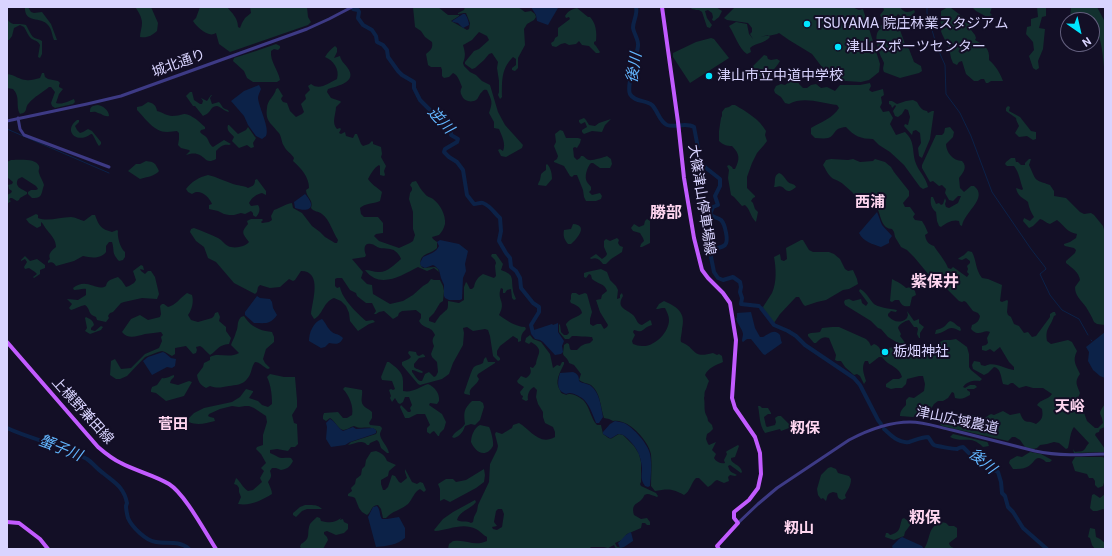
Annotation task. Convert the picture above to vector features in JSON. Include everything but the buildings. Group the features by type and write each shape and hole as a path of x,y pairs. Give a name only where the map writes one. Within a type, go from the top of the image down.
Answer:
{"main road":[{"name":"大篠津山停車場線","path":"662,7 690,218 701,267 708,278 728,298 732,311 736,344 732,392 733,403 755,437 760,453 761,474 759,484 752,497 734,512 734,518 738,523"},
{"name":"上横野兼田線","path":"7,342 98,447 121,464 164,482 176,490 216,549"},
{"path":"7,522 19,523 40,539 48,549"},
{"path":"717,548 738,523"}],"street":[{"name":"城北通り","path":"7,120 112,99 307,29 352,7"},
{"path":"18,118 20,129 24,135 109,167"},
{"name":"津山広域農道","path":"738,523 771,492 823,457 859,435 886,425 902,422 915,422 1045,452 1076,455 1105,454"}],"green space":[{"path":"25,7 28,7 31,12 34,13 42,12 51,24 57,40 54,40 50,28 45,22 27,16"},
{"path":"135,7 151,7 158,23 157,31 147,37 140,37 142,21 140,14"},
{"path":"200,7 227,7 234,16 238,27 240,28 245,18 251,13 250,7 307,7 308,17 311,22 308,25 230,52 219,44 216,33 211,34 205,32 193,21 196,18"},
{"path":"413,7 438,7 448,15 459,15 451,21 467,30 469,29 470,23 466,13 458,14 464,10 465,7 518,7 525,12 531,11 535,14 536,17 534,20 527,24 524,29 525,45 518,58 518,68 515,71 512,70 512,68 516,65 516,59 513,57 506,66 502,80 502,97 500,99 498,95 498,62 492,53 489,54 475,68 472,69 465,64 474,51 479,49 489,40 487,36 479,32 472,40 463,45 465,54 463,63 464,66 482,81 490,85 498,112 505,125 523,145 522,148 506,157 501,156 498,150 500,149 503,151 503,140 499,129 494,128 494,122 489,113 491,102 487,90 483,90 476,100 466,100 461,94 462,87 456,75 453,73 449,77 444,78 442,76 441,67 431,67 428,65 426,54 431,49 432,42 415,27"},
{"path":"690,7 716,7 722,11 719,17 714,21 712,20 712,13 708,10 705,11 707,18 712,25 710,28 707,27 702,12"},
{"name":"津山スポーツセンター","path":"735,7 852,7 859,10 863,9 880,64 879,72 869,80 861,82 839,81 825,71 812,54 779,33 769,36 770,37 768,39 750,48 751,52 747,54 739,45 729,26 736,22 747,24 749,34 753,39 750,34 752,32 752,28 748,23 727,20 724,18"},
{"path":"883,7 900,7 906,12 914,10 915,12 910,17 902,17 898,14 893,21 900,30 914,62 921,66 922,71 919,73 900,78 884,72 884,63 876,38 880,26 885,24 880,15 884,10"},
{"path":"948,7 971,23 971,30 975,35 975,40 988,50 989,60 998,70 1003,81 991,81 986,83 984,79 981,79 974,81 966,74 962,61 957,65 953,63 949,48 941,31 942,27 940,20 941,11"},
{"path":"972,7 992,7 990,13 992,15 987,17"},
{"path":"1037,7 1046,7 1046,16 1042,17 1039,28 1045,29 1043,49 1038,61 1039,68 1036,70 1033,68 1029,56 1034,50 1033,42 1026,34 1027,27 1031,26 1031,19 1038,17"},
{"path":"1071,7 1097,7 1100,12 1071,12"},
{"path":"577,8 590,17 594,22 596,28 596,41 594,44 600,52 599,53 596,53 589,46 582,45 579,41 576,44 569,45 565,43 556,47 552,46 551,43 558,36 558,28 570,19 569,17 566,18 565,16 570,10"},
{"path":"1100,13 1105,22 1105,75 1100,42"},
{"path":"7,18 12,24 26,25 33,37 42,41 42,54 40,58 38,57 40,45 30,38 24,27 20,25 14,28 12,36 9,40 7,40"},
{"path":"711,38 714,39 729,58 690,83 673,57 673,53 696,42"},
{"path":"276,44 280,46 280,48 278,50 274,49 271,51 271,55 280,80 277,82 253,82 247,78 244,71 233,61 234,58"},
{"path":"335,46 337,48 337,52 334,58 340,56 350,72 350,76 349,80 341,85 328,89 327,92 331,98 341,102 336,107 334,121 335,127 337,129 341,129 339,133 341,134 345,132 346,136 353,138 355,134 357,134 363,146 372,141 373,144 381,147 381,157 386,166 384,176 380,175 379,165 368,179 382,192 380,201 364,205 360,208 361,214 364,217 378,217 383,223 383,233 376,234 374,236 379,241 399,248 413,241 415,235 413,229 413,212 409,199 412,190 410,185 412,182 416,181 426,195 438,204 442,210 445,221 444,227 440,234 432,237 437,242 437,248 423,256 421,259 421,266 423,268 435,267 439,272 434,268 427,271 418,267 398,277 384,280 377,279 365,270 378,272 385,271 401,259 394,250 380,248 373,244 367,244 365,246 365,257 352,259 363,272 361,278 367,284 372,285 373,294 390,304 403,301 413,295 431,279 440,280 444,291 443,301 429,318 429,321 435,323 447,309 448,301 459,303 464,300 464,287 466,282 470,289 472,289 477,279 483,274 494,278 496,276 496,263 491,256 492,254 496,254 503,264 501,270 512,277 513,291 516,299 514,300 512,298 511,289 503,293 503,289 501,288 500,295 502,307 499,315 511,323 525,327 526,329 522,334 521,341 518,342 518,339 513,336 500,346 497,351 497,355 500,360 498,361 493,356 488,330 473,331 467,327 463,328 463,345 449,374 442,379 420,385 402,365 402,362 411,357 408,353 409,351 416,352 419,356 423,354 425,356 419,358 414,364 416,369 423,372 421,373 412,370 420,381 422,381 425,374 429,372 434,377 438,372 437,362 431,354 434,346 433,339 435,335 432,330 421,324 419,321 421,314 416,310 402,311 393,319 384,311 374,314 376,311 372,303 366,303 357,296 356,293 350,290 342,278 337,278 335,279 335,286 337,288 340,287 341,292 350,306 366,321 373,320 375,322 358,331 350,321 346,306 341,301 334,298 328,302 319,315 314,319 311,314 315,288 312,276 308,272 301,271 295,280 293,281 289,279 280,287 270,288 260,285 255,294 234,283 216,262 208,258 204,247 196,241 190,232 191,229 194,228 218,238 228,246 242,246 249,242 243,233 248,224 247,221 251,219 262,219 262,223 269,222 272,220 271,216 274,210 292,203 293,208 302,213 312,226 325,237 337,243 338,240 325,217 311,208 312,205 306,192 309,188 309,184 306,176 293,161 294,158 285,148 281,137 267,116 267,105 276,89 278,88 283,96 281,99 283,102 287,103 290,111 296,117 304,112 301,104 306,99 305,95 310,90 308,86 311,84 321,87 337,79 337,68 331,60 325,57"},
{"path":"764,55 767,56 768,59 777,59 780,61 771,72 766,75 758,76 750,71 751,68"},
{"path":"42,73 44,73 45,77 48,79 58,81 60,83 59,87 63,89 59,94 56,103 63,103 74,99 75,102 73,104 55,108 51,103 55,92 51,87 49,87 31,101 25,111 20,114 17,95 13,89 7,88 7,74 29,80 40,78"},
{"path":"796,78 803,88 816,84 821,88 827,87 835,91 840,85 860,85 870,83 871,86 869,90 872,92 883,89 884,95 881,97 882,103 880,107 883,112 889,111 893,118 890,124 896,135 905,132 908,135 913,146 915,161 926,180 928,187 923,189 920,187 904,165 873,139 858,136 846,127 836,130 832,136 828,138 815,138 811,134 811,128 830,117 839,108 837,105 806,100 800,100 789,104 785,103 774,90 776,86 781,84 785,85 789,80"},
{"path":"192,92 194,100 200,104 202,104 203,101 201,98 207,101 212,95 210,98 212,104 219,102 223,108 229,112 215,106 203,116 186,96"},
{"path":"913,100 928,113 934,111 930,139 922,158 919,156 918,148 921,143 920,133 916,130 913,131 912,135 904,126 905,124 908,125 910,117 908,110 905,109 898,117 895,116 893,111 896,106 895,105 892,108 889,104 889,101 897,104"},
{"path":"148,102 156,107 157,111 168,115 174,116 186,114 195,119 205,127 205,129 201,130 200,132 206,137 213,147 224,140 231,144 223,145 219,148 216,151 216,159 212,161 208,161 196,154 186,155 190,151 181,148 178,145 179,133 177,131 167,132 158,130 137,110 137,107"},
{"path":"98,105 102,106 108,112 109,116 96,112 90,112 92,107"},
{"path":"735,105 752,116 766,131 765,135 767,141 757,153 747,177 747,188 755,196 751,201 758,212 756,222 747,207 745,205 742,206 731,195 728,178 729,170 727,166 729,165 735,169 738,162 738,154 732,146 725,145 719,141 722,112 725,108"},
{"path":"1008,106 1010,107 1009,111 1020,117 1031,131 1036,132 1036,139 1033,140 1027,136 1019,137 1015,133 1019,126 1016,118 1006,111"},
{"path":"584,118 589,125 595,126 611,119 605,125 602,132 592,131 584,134 582,130 587,127 585,122 581,124 579,120"},
{"path":"77,120 79,120 79,122 75,126 77,130 80,133 88,129 92,131 101,142 99,146 92,134 81,138 73,135 71,128"},
{"path":"228,125 238,134 246,130 248,127 256,138 253,143 254,147 251,148 247,145 239,148 232,141 234,137 228,130"},
{"path":"950,127 954,132 953,137 946,144 947,150 953,158 962,161 965,165 965,168 959,178 960,188 964,192 971,186 974,186 979,195 962,226 960,225 959,221 952,221 941,227 937,221 936,212 931,205 931,197 933,197 936,204 939,203 941,205 943,204 945,198 946,207 949,208 958,203 961,196 958,196 953,201 949,200 945,193 946,189 942,185 939,186 933,181 930,182 922,168 922,165 936,135 942,135 945,128"},
{"path":"560,130 563,131 566,138 581,139 577,148 573,148 574,157 577,160 581,156 588,160 607,156 611,159 612,164 610,168 600,168 591,163 586,172 587,183 591,187 589,192 592,195 600,193 602,196 601,199 596,201 586,201 577,175 572,177 570,176 564,166 554,162 558,156 554,146 556,142 555,134"},
{"path":"1011,158 1015,158 1016,162 1021,165 1025,165 1029,159 1031,159 1029,165 1036,179 1050,185 1054,191 1054,196 1066,198 1084,214 1091,213 1103,226 1105,233 1105,325 1094,322 1086,307 1077,295 1075,287 1080,280 1079,277 1075,270 1066,263 1066,261 1075,253 1076,250 1065,246 1064,244 1076,238 1077,234 1068,230 1057,220 1050,224 1040,219 1029,228 1023,221 1024,218 1030,221 1034,217 1028,202 1020,196 1017,191 1016,188 1023,189 1016,168 1005,164"},
{"path":"853,159 860,162 873,161 875,159 885,162 891,167 909,191 909,196 903,203 905,207 910,207 915,214 913,217 915,220 922,221 928,233 925,235 927,241 934,246 948,268 951,269 953,267 967,277 969,274 967,272 967,266 970,261 966,258 962,260 958,259 968,251 972,252 978,272 982,278 1002,285 1000,301 1008,301 1008,315 1011,317 1014,324 1019,326 1024,333 1028,332 1032,337 1036,336 1050,317 1050,314 1055,312 1056,315 1054,316 1047,331 1047,341 1051,344 1068,340 1072,342 1077,351 1075,360 1080,374 1077,381 1077,386 1080,393 1078,398 1079,404 1087,421 1095,428 1098,428 1103,423 1100,412 1105,404 1105,427 1100,429 1095,435 1105,449 1105,452 1074,453 1073,449 1075,452 1083,451 1089,443 1074,427 1068,448 1066,449 1059,443 1054,442 1040,445 1033,449 1025,447 1020,440 1015,437 1012,437 1008,441 942,426 940,424 950,418 956,427 959,425 961,420 958,415 969,414 985,418 991,414 994,415 1003,411 1010,415 1020,413 1023,420 1036,424 1040,421 1042,416 1042,409 1037,405 1052,394 1043,388 1026,386 1019,388 1013,383 1008,385 1003,384 998,369 994,367 984,375 973,369 972,365 974,361 980,362 981,365 985,366 992,364 1014,370 1014,367 1009,362 1000,347 994,352 990,349 986,351 982,350 982,346 988,343 987,338 990,332 976,333 971,329 972,325 979,319 980,316 978,313 973,311 966,302 959,301 944,286 929,275 907,250 901,247 892,229 884,225 878,210 871,209 863,200 861,201 858,199 841,183 831,177 823,165 826,160"},
{"path":"11,160 27,160 37,163 39,166 39,174 44,185 42,193 38,198 32,198 28,194 31,190 38,189 36,186 22,177 18,179 17,184 27,192 27,194 17,201 10,198 9,200 11,201 7,204 7,195 12,191 9,189 8,185 12,184 13,182 7,177 7,162"},
{"path":"146,161 154,163 159,171 153,175 140,179 128,171 136,164"},
{"path":"547,164 551,171 552,179 546,186 538,185 541,174 546,170"},
{"path":"779,173 788,182 796,187 787,191 779,186 774,187 775,177"},
{"path":"208,175 248,188 255,183 255,180 257,179 266,191 266,195 262,193 258,194 253,197 249,203 251,206 258,205 259,213 257,216 254,216 251,211 245,214 241,213 229,215 209,209 209,205 212,204 211,201 204,194 201,192 195,192 192,194 188,192 186,189 190,184 198,178"},
{"path":"36,214 38,215 38,218 42,219 74,217 84,221 92,215 95,215 99,224 105,230 112,232 118,231 119,242 125,252 125,257 123,260 119,261 114,254 112,242 109,242 106,246 106,252 99,257 83,256 74,261 56,266 51,262 48,263 51,251 56,247 56,244 41,222 41,226 37,228 26,219"},
{"path":"647,219 650,221 650,243 640,247 644,241 643,238 640,233 633,231 631,228 634,224 639,227 644,225"},
{"path":"573,224 578,225 581,229 573,242 568,244 564,237 564,230 571,229"},
{"path":"617,238 620,246 623,247 622,252 606,264 603,264 598,259 590,258 596,254 602,259 607,254 604,247 604,241 606,239 610,241"},
{"path":"803,240 809,250 813,252 829,252 834,254 840,259 845,269 848,271 853,270 858,284 849,289 843,290 826,300 805,306 799,297 796,297 780,314 774,323 764,312 763,307 772,293 775,284 776,270 774,257 780,254 781,260 784,261 787,259 786,248"},
{"path":"25,256 30,261 37,259 45,265 45,268 40,270 40,274 34,278 33,277 37,274 29,268 25,269 24,267 27,262 25,259 21,261"},
{"path":"141,265 143,266 144,270 140,269 141,271 145,274 148,271 151,271 155,277 159,294 157,299 142,298 121,303 113,312 110,313 106,322 97,320 85,305 71,310 69,308 72,304 67,299 78,300 86,295 86,289 74,290 73,288 78,285 87,284 102,287 106,286 107,282 110,280 118,277 126,287 134,283 136,280 133,271"},
{"path":"601,269 607,272 610,280 616,286 618,290 617,299 620,298 622,293 623,296 620,304 621,306 634,316 638,323 642,325 650,320 651,321 652,325 642,331 634,330 633,332 635,335 632,341 633,344 647,346 652,344 664,334 668,325 668,316 665,308 656,309 659,304 664,301 677,308 682,315 683,323 681,342 690,347 697,354 701,355 713,353 722,356 723,362 710,369 705,375 709,381 704,398 705,413 713,429 707,434 706,439 709,445 716,442 712,450 716,454 714,458 720,463 725,463 724,460 727,451 738,445 739,446 735,457 731,458 731,460 740,468 742,472 741,473 730,465 728,466 730,471 737,475 730,475 728,477 729,481 724,483 717,480 708,487 699,478 696,478 688,492 684,495 670,490 655,491 651,486 651,454 642,437 631,426 625,423 604,418 597,392 591,385 579,380 581,374 574,365 569,363 564,355 564,345 567,343 569,344 571,350 577,350 581,346 590,343 593,340 592,337 572,336 569,339 565,339 559,332 559,324 561,332 564,335 567,335 569,333 566,324 582,313 576,305 571,303 571,295 572,293 579,295 585,293 587,294 592,312 590,324 593,326 601,324 604,329 607,327 608,325 600,312 596,300 601,299 602,295 607,291 606,288 592,279 591,275 589,274 586,278 584,277 584,273"},
{"path":"892,279 906,288 911,287 915,291 916,295 912,297 910,306 903,306 899,300 892,302 890,301"},
{"path":"860,289 866,293 877,306 897,310 896,312 891,311 888,314 892,320 900,322 905,320 908,315 907,311 914,321 919,319 919,323 924,327 920,333 920,338 917,334 917,327 914,327 909,320 902,323 898,328 901,334 900,336 906,344 898,343 888,337 871,321 845,305 845,300 849,299 853,301 861,299 862,303 866,306 868,303 859,291"},
{"path":"187,293 193,297 191,311 188,315 191,320 198,322 212,318 215,313 218,312 220,317 219,321 226,327 226,331 231,338 229,344 220,347 210,355 200,346 196,347 196,353 193,354 186,346 175,348 175,354 172,356 162,351 158,352 145,357 127,376 116,379 110,375 111,361 115,359 121,369 131,368 145,354 159,348 162,341 161,337 163,335 161,332 133,337 124,334 122,332 131,319 140,315 148,320 160,317 160,306 162,304 168,307 171,306"},
{"path":"244,316 254,327 272,332 274,342 266,349 263,359 270,368 268,369 255,362 249,377 241,384 222,387 210,386 206,388 202,386 197,375 204,363 210,360 210,357 216,355 235,355 239,353 231,345 239,321 241,317"},
{"path":"86,317 94,323 91,330 95,331 101,326 103,327 101,330 90,334 85,331 87,328"},
{"path":"950,321 960,327 961,330 950,328 935,334 936,330 944,327"},
{"path":"839,327 866,339 871,346 874,344 878,346 880,348 881,355 885,357 888,356 890,352 889,348 899,347 916,350 920,354 932,356 944,354 945,351 932,350 943,340 956,339 967,347 969,354 969,367 982,379 980,381 971,381 966,383 963,387 965,388 970,385 975,385 977,387 974,389 967,389 970,392 970,395 964,398 955,398 954,393 952,392 948,398 943,401 938,401 931,409 913,417 900,416 901,411 906,405 906,400 909,397 914,398 924,391 925,384 923,376 907,379 906,384 902,388 891,389 886,387 886,384 893,379 899,379 902,377 901,373 896,368 882,357 879,357 870,364 868,361 865,361 863,369 866,381 864,384 860,376 857,374 854,375 841,361 835,360 836,355 829,338 824,337 814,343 808,336 810,333 820,332 822,328"},
{"path":"530,335 533,339 541,342 550,354 553,368 557,365 560,366 562,362 564,362 558,380 558,387 561,393 578,396 586,404 595,423 597,425 601,425 603,434 608,438 619,434 623,435 634,446 639,454 641,462 640,484 641,486 656,493 658,496 646,494 634,506 634,515 641,519 647,518 650,525 642,523 641,528 627,534 622,540 615,543 617,547 624,549 616,549 614,545 608,548 591,547 589,549 448,549 449,544 453,541 482,543 487,541 487,537 476,529 466,526 434,530 443,519 475,500 476,502 460,514 457,520 471,523 473,522 478,505 489,482 490,464 498,446 495,434 496,432 502,434 512,428 513,425 519,423 544,440 555,437 553,427 545,423 543,412 536,397 537,390 534,387 532,388 529,392 528,400 526,401 522,399 523,396 520,392 524,387 517,381 521,376 526,378 530,375 530,367 533,368 536,364 539,352 538,347 531,342 529,344 525,342 526,338","holes":["498,509 502,509 504,514 502,527 497,530 493,529 492,527 497,526 494,522 496,511"]},
{"path":"486,357 488,362 495,363 478,374 477,376 479,379 471,388 470,395 465,394 464,393 473,368 483,363"},
{"path":"387,362 396,368 402,375 403,391 413,390 428,384 436,391 439,396 439,401 437,404 430,403 429,405 442,414 446,422 444,429 439,436 434,431 430,434 427,432 427,428 430,425 425,414 417,414 409,418 405,418 400,407 401,405 408,412 411,411 410,408 412,405 409,397 405,397 403,402 400,404 395,398 392,402 389,390 395,389 392,381 382,380 381,377"},
{"path":"270,374 284,377 295,377 297,407 292,415 294,423 297,424 298,444 295,447 291,447 288,451 277,449 270,450 270,453 278,457 291,458 293,461 287,468 281,470 272,468 270,471 271,477 268,482 272,494 252,503 238,504 241,497 239,488 234,484 236,478 248,491 253,490 262,482 260,478 264,471 261,468 266,463 256,449 257,447 263,445 263,435 267,422 266,416 249,406 232,406 209,414 208,416 214,418 215,421 196,424 189,422 188,419 194,413 204,408 232,402 240,397 246,389 253,391 249,398 268,407 272,404 271,390 267,377"},
{"path":"174,375 170,383 178,385 189,381 192,382 184,396 166,401 156,393 151,392 152,387 157,385 162,378 167,378"},
{"path":"345,387 362,390 362,403 372,412 372,418 369,423 370,425 380,426 382,428 380,436 389,453 381,448 377,440 369,445 361,442 348,445 351,442 376,434 376,430 354,426 343,430 330,418 326,421 323,419 324,413 338,412 343,418 347,418 352,415 350,401 343,389"},
{"path":"472,401 480,401 483,403 484,407 480,420 475,425 471,424 465,426 460,435 454,438 452,437 465,424 465,412"},
{"path":"758,406 768,408 771,413 764,417 767,427 775,425 775,418 781,416 790,425 789,428 781,431 780,429 765,433 761,423"},
{"path":"480,425 489,427 493,442 493,446 486,453 481,453 476,450 471,442 473,432"},
{"path":"953,434 987,442 989,446 983,447 971,440 959,440 950,437"},
{"path":"376,451 383,454 387,461 396,465 389,471 388,476 381,480 383,490 388,487 392,475 395,476 401,483 407,478 405,469 412,482 417,484 420,482 423,483 426,490 424,492 420,489 414,494 408,504 386,518 383,518 381,509 378,505 372,508 367,515 359,508 355,498 348,496 348,494 352,491 351,488 355,484 356,479 361,475 366,460 371,452"},
{"path":"1030,452 1041,454 1052,460 1050,462 1046,462 1040,458 1037,458 1030,466 1022,469 1013,469 1009,463 1010,460 1017,456 1022,457"},
{"path":"1075,457 1105,458 1105,479 1103,486 1098,488 1095,485 1093,478 1089,478 1087,474 1075,471 1072,462"},
{"path":"831,467 836,469 838,473 849,476 851,479 850,486 845,495 846,498 842,500 838,498 837,493 833,492 828,494 826,501 823,498 821,499 818,495 817,489 821,475"},
{"path":"484,469 484,482 476,488 450,502 444,499 440,501 440,489 438,484 446,479 453,479 456,482 466,480"},
{"path":"1094,494 1100,498 1105,494 1105,510 1093,511 1090,508 1092,495"},
{"path":"312,505 322,509 307,509 302,511 296,517 293,515 293,513 300,507"},
{"path":"317,517 320,518 321,521 329,522 334,522 341,518 340,520 343,519 344,522 348,524 348,529 344,533 336,535 327,531 324,532 328,540 323,549 302,549 300,547 301,544 308,538 310,524"},
{"path":"904,518 908,521 909,518 911,524 904,536 894,540 885,537 886,533 890,535 898,531 902,519"},
{"path":"941,522 957,528 957,537 949,543 951,547 956,549 924,549 931,530"},
{"path":"1090,528 1095,529 1096,537 1105,543 1105,549 1095,549 1092,545 1090,538 1088,537"}],"water":[{"path":"531,7 558,8 548,25 537,21 536,15"},
{"path":"465,14 469,25 463,28 458,23 452,21"},
{"path":"259,85 261,89 258,98 267,128 266,136 262,139 256,136 248,125 244,116 231,101 244,91"},
{"path":"305,194 311,202 310,208 305,210 295,208 294,202"},
{"path":"877,212 882,225 892,236 889,243 881,247 866,241 859,233"},
{"path":"440,240 459,244 468,251 465,264 466,271 463,278 462,299 460,300 449,300 445,298 444,285 439,270 433,265 425,268 421,266 420,263 423,257 436,250 439,246 437,242"},
{"path":"257,296 260,298 270,299 272,302 273,308 277,315 270,322 254,323 245,315 245,312"},
{"path":"751,312 755,328 760,337 774,332 780,335 782,343 765,355 751,339 742,341 743,334 736,318 737,313"},
{"path":"322,319 332,332 343,338 341,342 336,344 329,343 325,347 321,348 309,341 312,328 319,320"},
{"path":"558,323 558,332 564,341 562,346 563,352 555,355 543,342 535,339 531,331"},
{"path":"1105,332 1105,378 1093,370 1088,361 1089,352 1086,347"},
{"path":"163,352 171,358 176,359 175,366 172,368 167,367 152,375 143,361 148,357"},
{"path":"573,372 578,375 579,381 588,384 596,392 600,400 603,417 599,423 596,423 589,406 582,398 570,393 566,394 561,392 558,381 560,373"},
{"path":"330,419 343,431 353,427 356,429 373,428 376,430 376,433 345,445 331,447 326,439 326,423"},
{"path":"615,421 624,423 632,429 649,450 651,462 650,486 645,486 642,481 641,460 632,443 621,434 611,438 603,434 610,424"},
{"path":"377,506 382,519 399,517 405,528 405,538 395,544 376,547 368,517 373,507"},
{"path":"631,532 633,541 620,548 618,543"},
{"path":"902,537 922,546 924,549 893,549 892,546"}],"waterway":[{"name":"後川","path":"636,7 633,28 638,46 629,85 630,94 637,100 647,102 652,105 662,121 667,125 688,125 694,127 698,148 698,159 706,168 720,179 720,186 715,196 718,205 713,207 710,214 721,220 724,225 727,240 725,245 713,249 710,252 714,272 718,278 723,280 733,277 740,282 740,292 742,298 741,304 759,306"},
{"path":"927,7 927,13 937,47 945,65 946,94 960,113 971,136 992,192 1045,267 1046,269 1040,274 1050,295 1062,310 1079,319 1088,335"},
{"name":"逆川","path":"353,9 358,10 358,18 363,25 372,30 376,36 377,42 383,45 387,50 388,57 398,71 414,82 414,88 420,100 435,115 441,118 444,124 451,131 451,135 458,139 457,142 445,149 444,152 457,162 463,170 467,195 474,204 486,204 500,218 501,231 499,241 510,258 511,267 516,271 520,278 521,288 533,303 539,307 539,312 531,325 533,333"},
{"path":"7,129 109,173"},
{"name":"後川","path":"761,308 774,325 796,336 805,345 854,378 860,385 881,424"},
{"name":"蟹子川","path":"7,428 68,450 87,459 115,483 124,493 127,503 126,508 128,518 140,533 152,541 160,543 177,543 189,549"},
{"name":"後川","path":"884,429 902,442 909,442 928,437 934,445 957,449 963,447 980,463 998,472 1002,493 1005,496 1008,507 1023,528 1047,549"}],"place":[{"name":"TSUYAMA 院庄林業スタジアム","path":"807,24"},
{"name":"津山スポーツセンター","path":"838,47"},
{"name":"津山市立中道中学校","path":"709,76"},
{"name":"栃畑神社","path":"885,352"}],"district":[{"name":"西浦","path":"870,203"},
{"name":"勝部","path":"666,214"},
{"name":"紫保井","path":"935,283"},
{"name":"天峪","path":"1070,407"},
{"name":"菅田","path":"173,425"},
{"name":"籾保","path":"805,429"},
{"name":"籾保","path":"925,519"},
{"name":"籾山","path":"799,529"}]}
